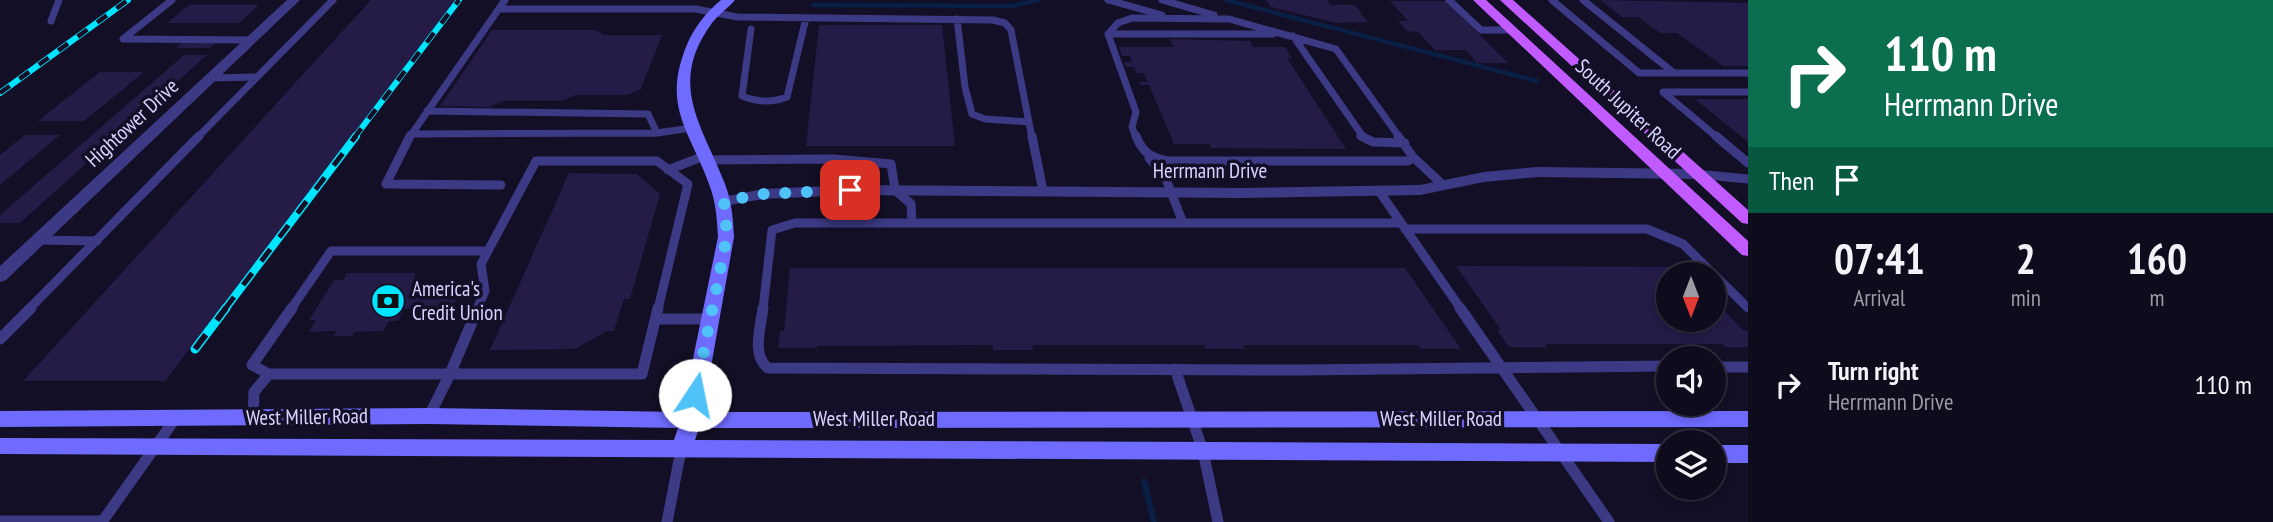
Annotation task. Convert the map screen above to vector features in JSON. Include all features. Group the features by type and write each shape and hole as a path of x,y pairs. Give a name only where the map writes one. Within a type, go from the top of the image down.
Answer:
{"main road":[{"path":"681,450 691,420 727,236 724,201 714,170 705,158 691,128 681,85 684,60 699,33 729,0"},
{"name":"South Jupiter Road","path":"1479,0 1748,251"},
{"name":"South Jupiter Road","path":"1506,0 1748,219"},
{"name":"West Miller Road","path":"0,419 429,416 691,420 1748,419"},
{"name":"West Miller Road","path":"0,446 1656,453"},
{"path":"1726,454 1748,454"}],"street":[{"name":"Hightower Drive","path":"0,276 294,0"},
{"name":"Herrmann Drive","path":"724,201 763,194 895,190 1420,190 1484,177 1536,172 1696,173"}],"lane":[{"path":"51,21 60,0"},
{"path":"172,0 123,39 251,40"},
{"path":"0,339 333,0"},
{"path":"500,185 386,184 411,134 505,0"},
{"path":"1108,0 1171,18"},
{"path":"1162,0 1336,49 1405,143 1413,158 1443,185"},
{"path":"1449,0 1481,30 1510,30"},
{"path":"1552,0 1639,73 1748,73"},
{"path":"1583,0 1674,73"},
{"path":"499,9 696,9 737,17 957,19 1005,23 1011,30 1043,191"},
{"path":"751,29 742,96 750,100 780,101 787,97 806,18"},
{"path":"1108,34 1123,21 1224,18"},
{"path":"957,19 965,87 972,114 985,119 1030,122"},
{"path":"1108,34 1290,35"},
{"path":"1108,34 1136,113 1132,127 1143,153 1149,157 1167,162 1408,161 1413,158"},
{"path":"1290,35 1361,137 1373,142 1405,143"},
{"path":"211,78 257,77"},
{"path":"1748,92 1663,92 1748,163"},
{"path":"427,111 648,114 657,133"},
{"path":"411,134 657,133 691,128"},
{"path":"1149,157 1166,179 1183,223"},
{"path":"668,170 705,158 869,160 891,164 895,190 911,204 912,223"},
{"path":"429,416 451,372 485,290 481,264 536,161 657,161 688,184 642,374 451,372 269,374 252,365 331,251 487,251"},
{"path":"1696,173 1748,179"},
{"path":"1379,191 1609,522"},
{"path":"1656,366 768,368 758,348 772,230 795,223 1183,223 1647,229 1683,244 1748,308"},
{"path":"38,240 97,241"},
{"path":"656,319 710,319"},
{"path":"1726,367 1748,367"},
{"path":"1175,369 1203,451 1218,522"},
{"path":"253,418 254,392 269,374"},
{"path":"0,521 102,521 174,419"},
{"path":"667,522 681,450"}],"building":[{"path":"371,0 456,0 165,381 23,381"},
{"path":"1266,0 1327,0 1331,5 1355,5 1368,22 1336,23 1271,7"},
{"path":"1600,0 1748,3 1748,66 1723,66 1677,33 1660,33 1638,17 1622,17"},
{"path":"1390,1 1446,1 1508,63 1477,63 1466,50 1435,50 1418,32 1407,31 1398,21 1408,21"},
{"path":"189,5 259,5 239,23 167,23"},
{"path":"819,25 942,25 955,146 806,146"},
{"path":"492,30 595,30 604,35 662,35 641,89 627,95 576,95 561,101 503,101 489,107 440,106"},
{"path":"1170,39 1250,41 1253,47 1285,47 1292,58 1287,58 1346,149 1211,148 1209,144 1174,144 1149,85 1140,85 1139,82 1148,82 1144,73 1136,73 1134,67 1126,67 1124,62 1132,62 1130,56 1122,56 1119,47 1174,47"},
{"path":"184,41 217,41 210,48 176,48"},
{"path":"184,55 207,55 20,223 0,223 0,215"},
{"path":"100,72 144,72 84,121 38,121"},
{"path":"1695,99 1748,99 1748,142"},
{"path":"25,135 60,135 0,185 0,155"},
{"path":"569,173 637,174 660,194 630,299 624,299 614,331 607,331 575,349 490,350"},
{"path":"1456,266 1656,267 1656,332 1726,332 1726,312 1743,330 1748,331 1748,347 1726,347 1722,344 1545,344 1548,347 1509,347 1497,330 1501,330"},
{"path":"790,268 1405,268 1461,349 1421,349 1418,345 1243,345 1245,349 1205,349 1204,345 1032,345 1033,350 993,350 993,345 778,348 780,331 784,331"},
{"name":"America's Credit Union","path":"347,273 416,273 414,277 420,277 411,293 459,292 452,309 404,309 398,321 389,321 383,331 355,332 352,336 333,336 336,331 309,332 316,320 309,320 334,280 343,280"}],"waterway":[{"path":"813,5 1012,6 1038,0"},
{"path":"1226,0 1537,81"},
{"path":"1144,481 1154,522"}],"railway":[{"path":"0,93 128,0"},
{"path":"354,138 459,0"},
{"path":"225,309 356,136"},
{"path":"195,349 226,308"}],"place":[{"name":"America's Credit Union","path":"388,301"}],"route":[{"path":"695,395 727,236 724,201 763,194 850,190"}]}
